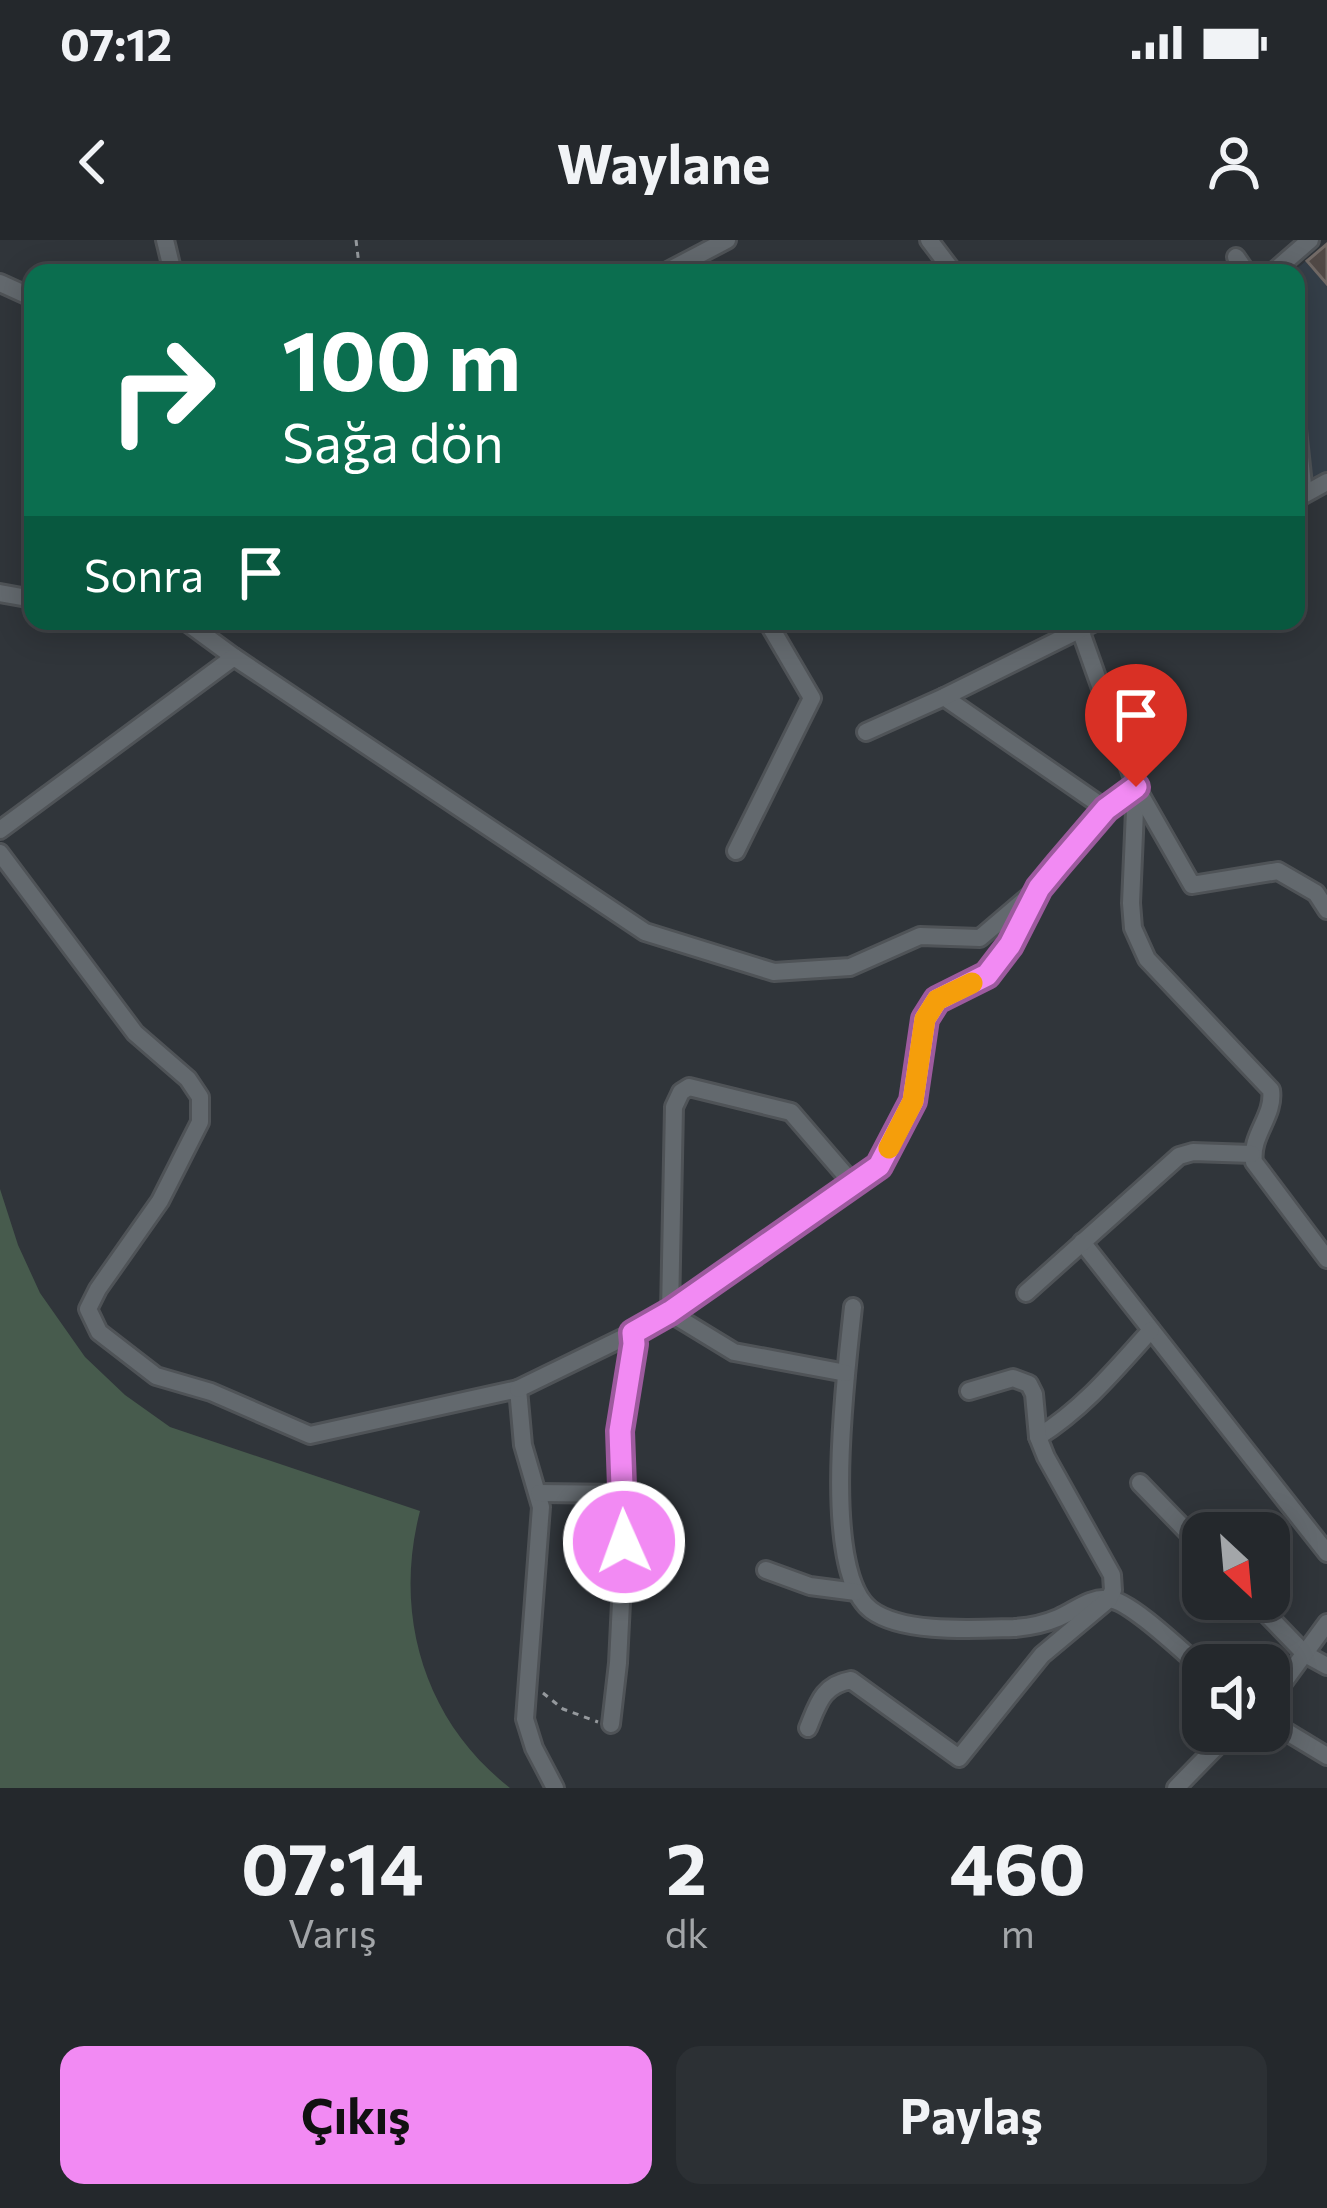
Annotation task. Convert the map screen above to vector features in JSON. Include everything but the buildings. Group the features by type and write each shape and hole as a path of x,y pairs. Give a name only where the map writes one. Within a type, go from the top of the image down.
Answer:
{"street":[{"path":"681,264 727,240"},
{"path":"1282,264 1310,240"},
{"path":"1236,257 1241,264"},
{"path":"197,630 645,932 774,972 850,967 920,936 980,938 1039,888 1106,809 1136,787"},
{"path":"736,851 812,698 772,630"},
{"path":"866,731 1074,630"},
{"path":"1088,630 1136,787 1192,885 1278,871 1316,893 1327,910"},
{"path":"0,830 234,657"},
{"path":"944,697 1106,809"},
{"path":"1136,787 1133,928 1147,959 1271,1090 1273,1102 1252,1154 1258,1170 1327,1259"},
{"path":"0,853 135,1033 188,1079 200,1097 200,1122 160,1201 88,1309 99,1332 155,1376 211,1393 310,1435 518,1390 670,1312 854,1185 879,1166 913,1101 925,1019 937,1000 987,975 1010,945 1039,888"},
{"path":"670,1312 674,1107 689,1087 791,1112 854,1185"},
{"path":"1026,1293 1179,1156 1193,1152 1252,1154"},
{"path":"1082,1242 1327,1553"},
{"path":"854,1306 840,1444 841,1506 848,1566 856,1592 871,1610 916,1625 1033,1626 1093,1600 1109,1599 1128,1607 1182,1652"},
{"path":"670,1312 734,1352 846,1372"},
{"path":"1038,1437 1095,1393 1151,1330"},
{"path":"611,1724 624,1542 620,1431 633,1333"},
{"path":"808,1729 825,1691 850,1681 959,1758 1028,1670 1109,1599 1112,1575 1046,1457 1038,1437 1034,1394 1024,1380 1013,1378 969,1391"},
{"path":"518,1390 523,1445 541,1521 524,1709 527,1730 556,1788"},
{"path":"1140,1483 1182,1526"},
{"path":"538,1493 623,1493"},
{"path":"766,1570 810,1586 856,1592"},
{"path":"1272,1620 1305,1654 1327,1666"},
{"path":"1290,1674 1327,1623"},
{"path":"1290,1734 1327,1756"},
{"path":"1176,1788 1211,1752"}],"path":[{"path":"526,1679 563,1709 611,1724"}],"shaded area":[{"path":"1327,243 1327,476 1308,487 1305,264"}],"green space":[{"path":"0,1189 40,1293 85,1357 125,1395 170,1427 420,1511 411,1589 423,1663 456,1731 510,1788 0,1788"}],"slow traffic":[{"path":"889,1148 913,1101 925,1019 937,1000 972,983"}],"route":[{"path":"624,1542 620,1431 633,1333 879,1166 913,1101 925,1019 937,1000 987,975 1010,945 1039,888 1106,809 1136,787"}]}
